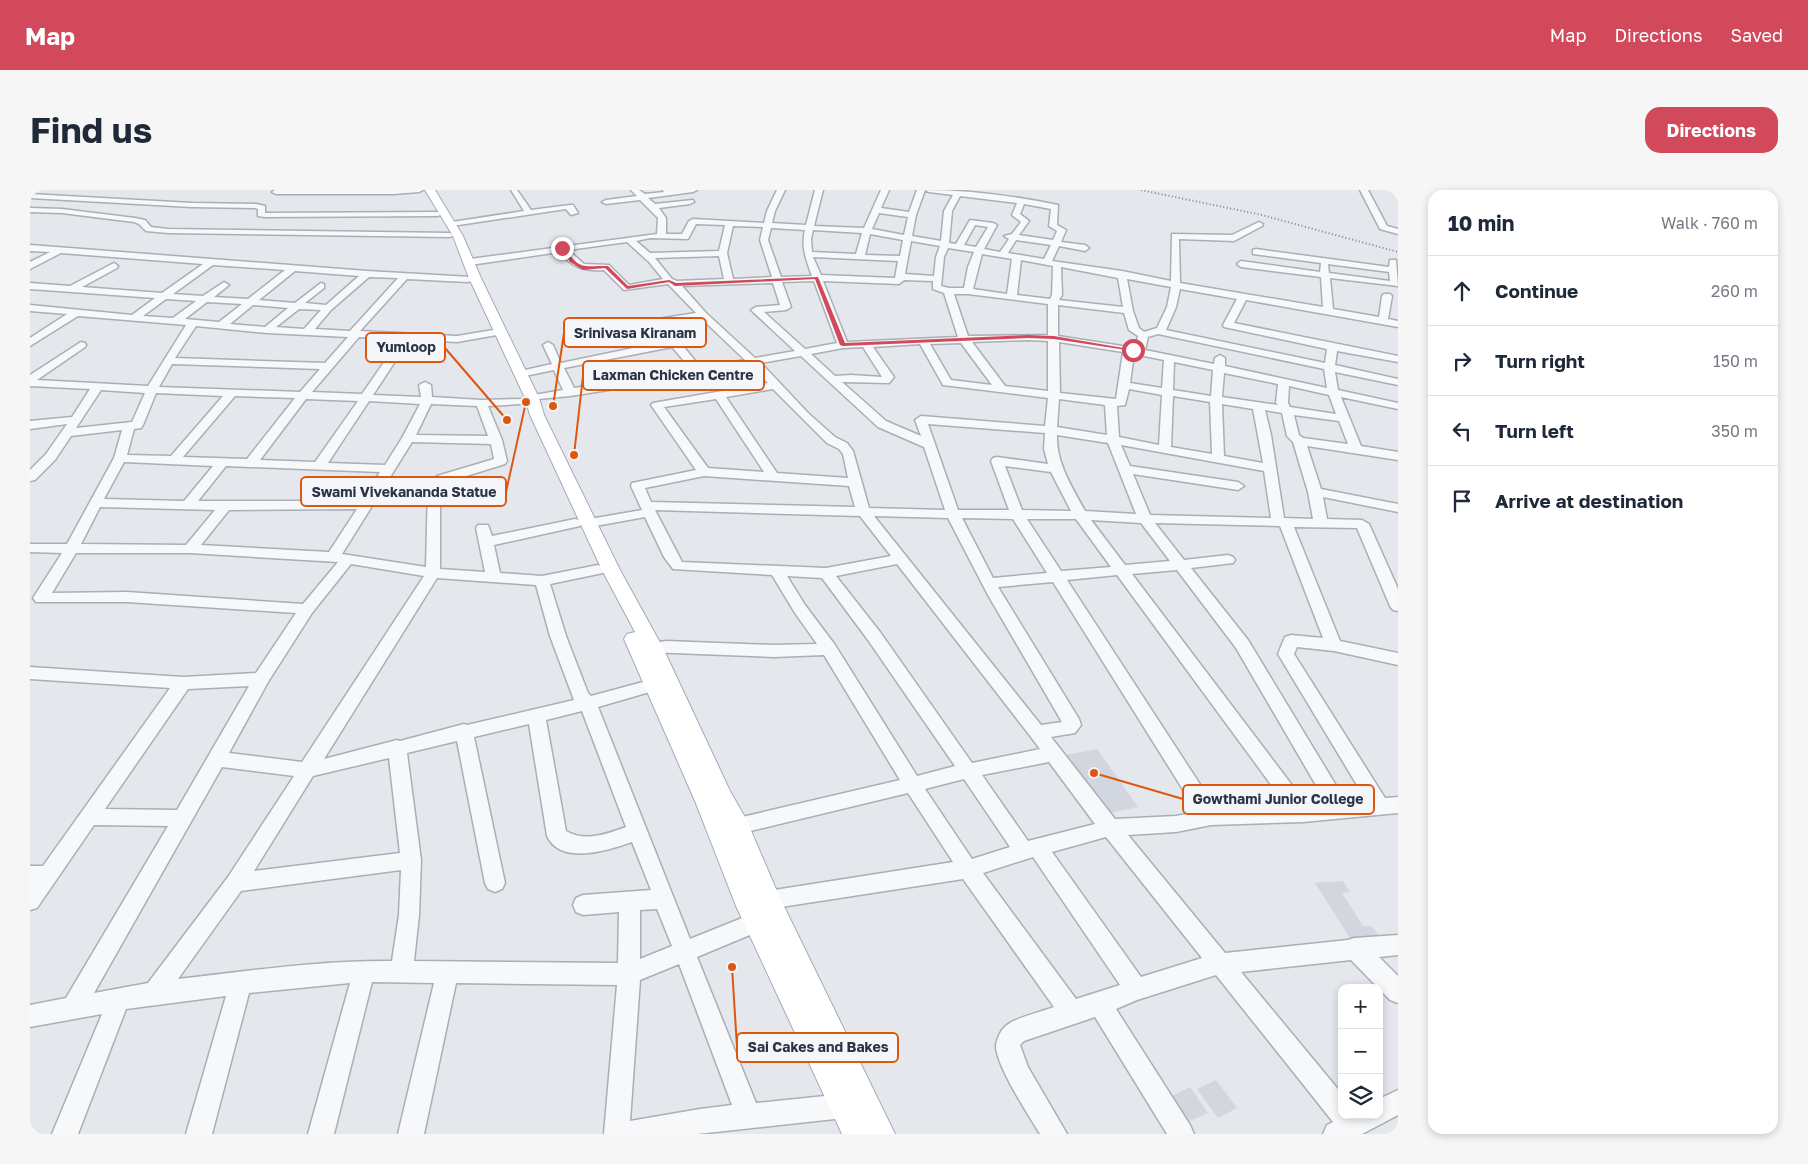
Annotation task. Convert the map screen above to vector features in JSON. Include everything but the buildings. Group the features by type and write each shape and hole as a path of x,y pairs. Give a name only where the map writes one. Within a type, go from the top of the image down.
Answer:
{"main road":[{"path":"421,190 446,224"},
{"path":"430,190 469,270 493,333 526,399 582,523 598,570 638,647 707,801 757,922 858,1134"},
{"path":"469,270 475,278 520,374 526,399"},
{"path":"582,523 611,570 653,648 721,796 738,826 768,900 880,1134"}],"street":[{"path":"276,192 368,191 395,196 421,190"},
{"path":"606,202 643,197 635,190"},
{"path":"661,236 664,220 642,198 669,192 693,190"},
{"path":"781,190 771,211 764,240 786,307 756,310 882,424 930,445"},
{"path":"819,190 807,239 808,254 843,345"},
{"path":"860,257 867,231 885,190"},
{"path":"562,248 572,261 584,269 606,267 627,288 672,283 817,278 899,282 912,215 922,190"},
{"path":"929,190 1055,207 1053,226 1062,230 1047,262"},
{"path":"1364,190 1382,220 1384,227 1398,232"},
{"path":"368,191 370,199 368,201"},
{"path":"514,191 529,213"},
{"path":"958,193 948,210 945,245 940,257 936,288 948,291 968,291 1128,311"},
{"path":"30,196 192,205 256,206 262,208 260,214 265,215 392,215 446,224"},
{"path":"373,225 383,225 392,215 395,196"},
{"path":"979,205 982,196"},
{"path":"1002,255 1025,220 1016,215 1021,201"},
{"path":"653,207 690,202"},
{"path":"30,210 62,211 140,221 149,229 162,231 446,224 568,207 574,214"},
{"path":"876,210 912,215"},
{"path":"959,247 975,218 993,225 990,233 978,250 968,291"},
{"path":"30,248 405,276 469,270 562,248 661,236 685,237 692,221 810,227 867,231 907,237 1398,324"},
{"path":"262,223 330,224"},
{"path":"419,224 446,224"},
{"path":"729,224 723,254 729,282"},
{"path":"1158,331 1170,314 1170,283 1175,236 1234,238 1259,224"},
{"path":"990,233 1086,248"},
{"path":"679,237 679,255"},
{"path":"629,239 652,260 703,315 753,360 831,440 843,446 849,454 860,504 864,512 1218,964 1351,1123"},
{"path":"30,266 60,250"},
{"path":"1256,252 1323,261 1395,277"},
{"path":"646,256 723,254"},
{"path":"808,254 904,259"},
{"path":"1012,297 1012,276 1016,257"},
{"path":"1323,261 1326,275 1328,312"},
{"path":"134,318 211,262"},
{"path":"1057,264 1057,295 1053,302 1054,395 1050,449 1056,469 1080,515 1120,571 1303,814"},
{"path":"1241,264 1326,275 1395,277"},
{"path":"33,308 114,266"},
{"path":"221,326 293,268"},
{"path":"307,332 328,308 366,274"},
{"path":"1122,274 1128,311 1134,330 1140,334 1158,331 1398,382"},
{"path":"251,462 303,395 405,276"},
{"path":"901,277 938,279"},
{"path":"176,321 224,285"},
{"path":"30,286 328,308"},
{"path":"267,330 321,286"},
{"path":"948,291 964,339 1001,390"},
{"path":"1383,321 1386,296"},
{"path":"1218,458 1216,400 1218,367 1228,325 1243,297"},
{"path":"33,308 267,330 457,339 493,333"},
{"path":"30,343 77,312"},
{"path":"593,332 703,315"},
{"path":"656,322 698,370"},
{"path":"67,433 129,427 139,423 152,390 168,360 193,323"},
{"path":"1228,325 1398,359"},
{"path":"922,341 947,383 1121,403 1124,386 1140,334"},
{"path":"648,393 698,370 843,345 964,339 1054,338 1134,350 1398,406"},
{"path":"520,374 675,343"},
{"path":"832,379 851,378 885,381 890,377 866,344"},
{"path":"30,382 81,345"},
{"path":"548,345 570,393"},
{"path":"1333,347 1329,368 1333,391 1342,418 1356,449"},
{"path":"319,466 393,358"},
{"path":"1165,449 1169,358"},
{"path":"168,360 329,366"},
{"path":"1284,381 1282,403 1287,411 1293,436 1299,441 1398,456"},
{"path":"30,382 152,390 482,403 570,393 719,395 776,385"},
{"path":"74,1007 261,679 340,558 365,505 408,438 427,400 425,385"},
{"path":"30,477 51,457 98,386"},
{"path":"1124,386 1168,394 1342,418"},
{"path":"175,459 232,392"},
{"path":"648,393 704,472"},
{"path":"719,395 773,477"},
{"path":"1111,402 1113,440 1145,519 1242,644 1341,811"},
{"path":"154,993 235,883 433,573 434,485 442,479 501,461 496,440 482,403"},
{"path":"1258,406 1281,522 1334,646"},
{"path":"30,425 75,420"},
{"path":"1037,732 1069,728 1072,725 1070,718 989,583 953,514 921,420 1051,430 1270,468"},
{"path":"36,598 71,549 120,458 129,427"},
{"path":"408,438 496,440"},
{"path":"1299,441 1315,492 1321,523"},
{"path":"30,459 51,457"},
{"path":"120,458 389,469"},
{"path":"1056,469 997,461 1017,514 1211,817"},
{"path":"187,506 223,462"},
{"path":"1124,468 1238,486"},
{"path":"855,482 704,472 638,486 671,557 678,566 826,573 900,559"},
{"path":"1315,492 1398,508"},
{"path":"95,503 187,506 365,505"},
{"path":"190,549 225,506"},
{"path":"494,578 485,535 582,523 649,509 1080,515 1145,519 1362,524 1398,606"},
{"path":"30,548 190,549 340,558 433,573 542,582 598,570"},
{"path":"989,583 1228,560"},
{"path":"777,571 800,609 829,649 912,784 968,869 1071,1012"},
{"path":"826,573 874,636 967,771 1031,850 1136,989"},
{"path":"542,582 558,636 580,697 588,703 638,831 662,899 748,1115"},
{"path":"36,598 126,597 307,609"},
{"path":"768,900 968,869 1110,828 1176,824 1211,817 1303,814 1389,806 1286,654 1290,641 1334,646 1398,659"},
{"path":"653,648 666,646 774,651 829,649"},
{"path":"30,673 183,682 261,679"},
{"path":"30,901 39,875 89,816 183,682"},
{"path":"217,759 308,770 464,731 588,703 654,685"},
{"path":"536,714 557,836 570,844 583,846 605,843 638,831"},
{"path":"464,731 495,882"},
{"path":"397,748 411,860 409,915 402,972"},
{"path":"738,826 967,771 1053,754"},
{"path":"89,816 181,818"},
{"path":"235,883 411,860"},
{"path":"583,905 662,899"},
{"path":"617,1134 629,974 630,902"},
{"path":"30,1016 154,993 364,971 629,974 757,922"},
{"path":"1054,1134 1012,1061 1008,1044 1010,1038 1016,1032 1071,1012 1100,1004 1136,989 1218,964 1354,948 1398,945"},
{"path":"1354,948 1398,992"},
{"path":"321,1134 364,971"},
{"path":"410,1134 447,973"},
{"path":"199,1134 240,985"},
{"path":"65,1134 119,999"},
{"path":"1100,1004 1181,1134"},
{"path":"1383,1110 1398,1102"},
{"path":"626,1134 672,1125 748,1115 844,1106"}],"shaded area":[{"path":"1097,749 1138,807 1105,814 1066,755"},
{"path":"1343,881 1350,892 1342,893 1363,926 1372,926 1381,939 1352,941 1315,883"},
{"path":"1216,1080 1237,1108 1218,1118 1197,1089"},
{"path":"1190,1087 1208,1113 1181,1125 1164,1100"}],"railway":[{"path":"1141,190 1262,215 1398,252"}],"place":[{"name":"Swami Vivekananda Statue","path":"526,402"},
{"name":"Srinivasa Kiranam","path":"553,406"},
{"name":"Yumloop","path":"507,420"},
{"name":"Laxman Chicken Centre","path":"574,455"},
{"name":"Gowthami Junior College","path":"1094,773"},
{"name":"Sai Cakes and Bakes","path":"732,967"}],"route":[{"path":"562,248 572,261 584,269 606,267 627,288 669,281 675,284 817,278 843,345 1028,337 1054,338 1133,350"}]}
